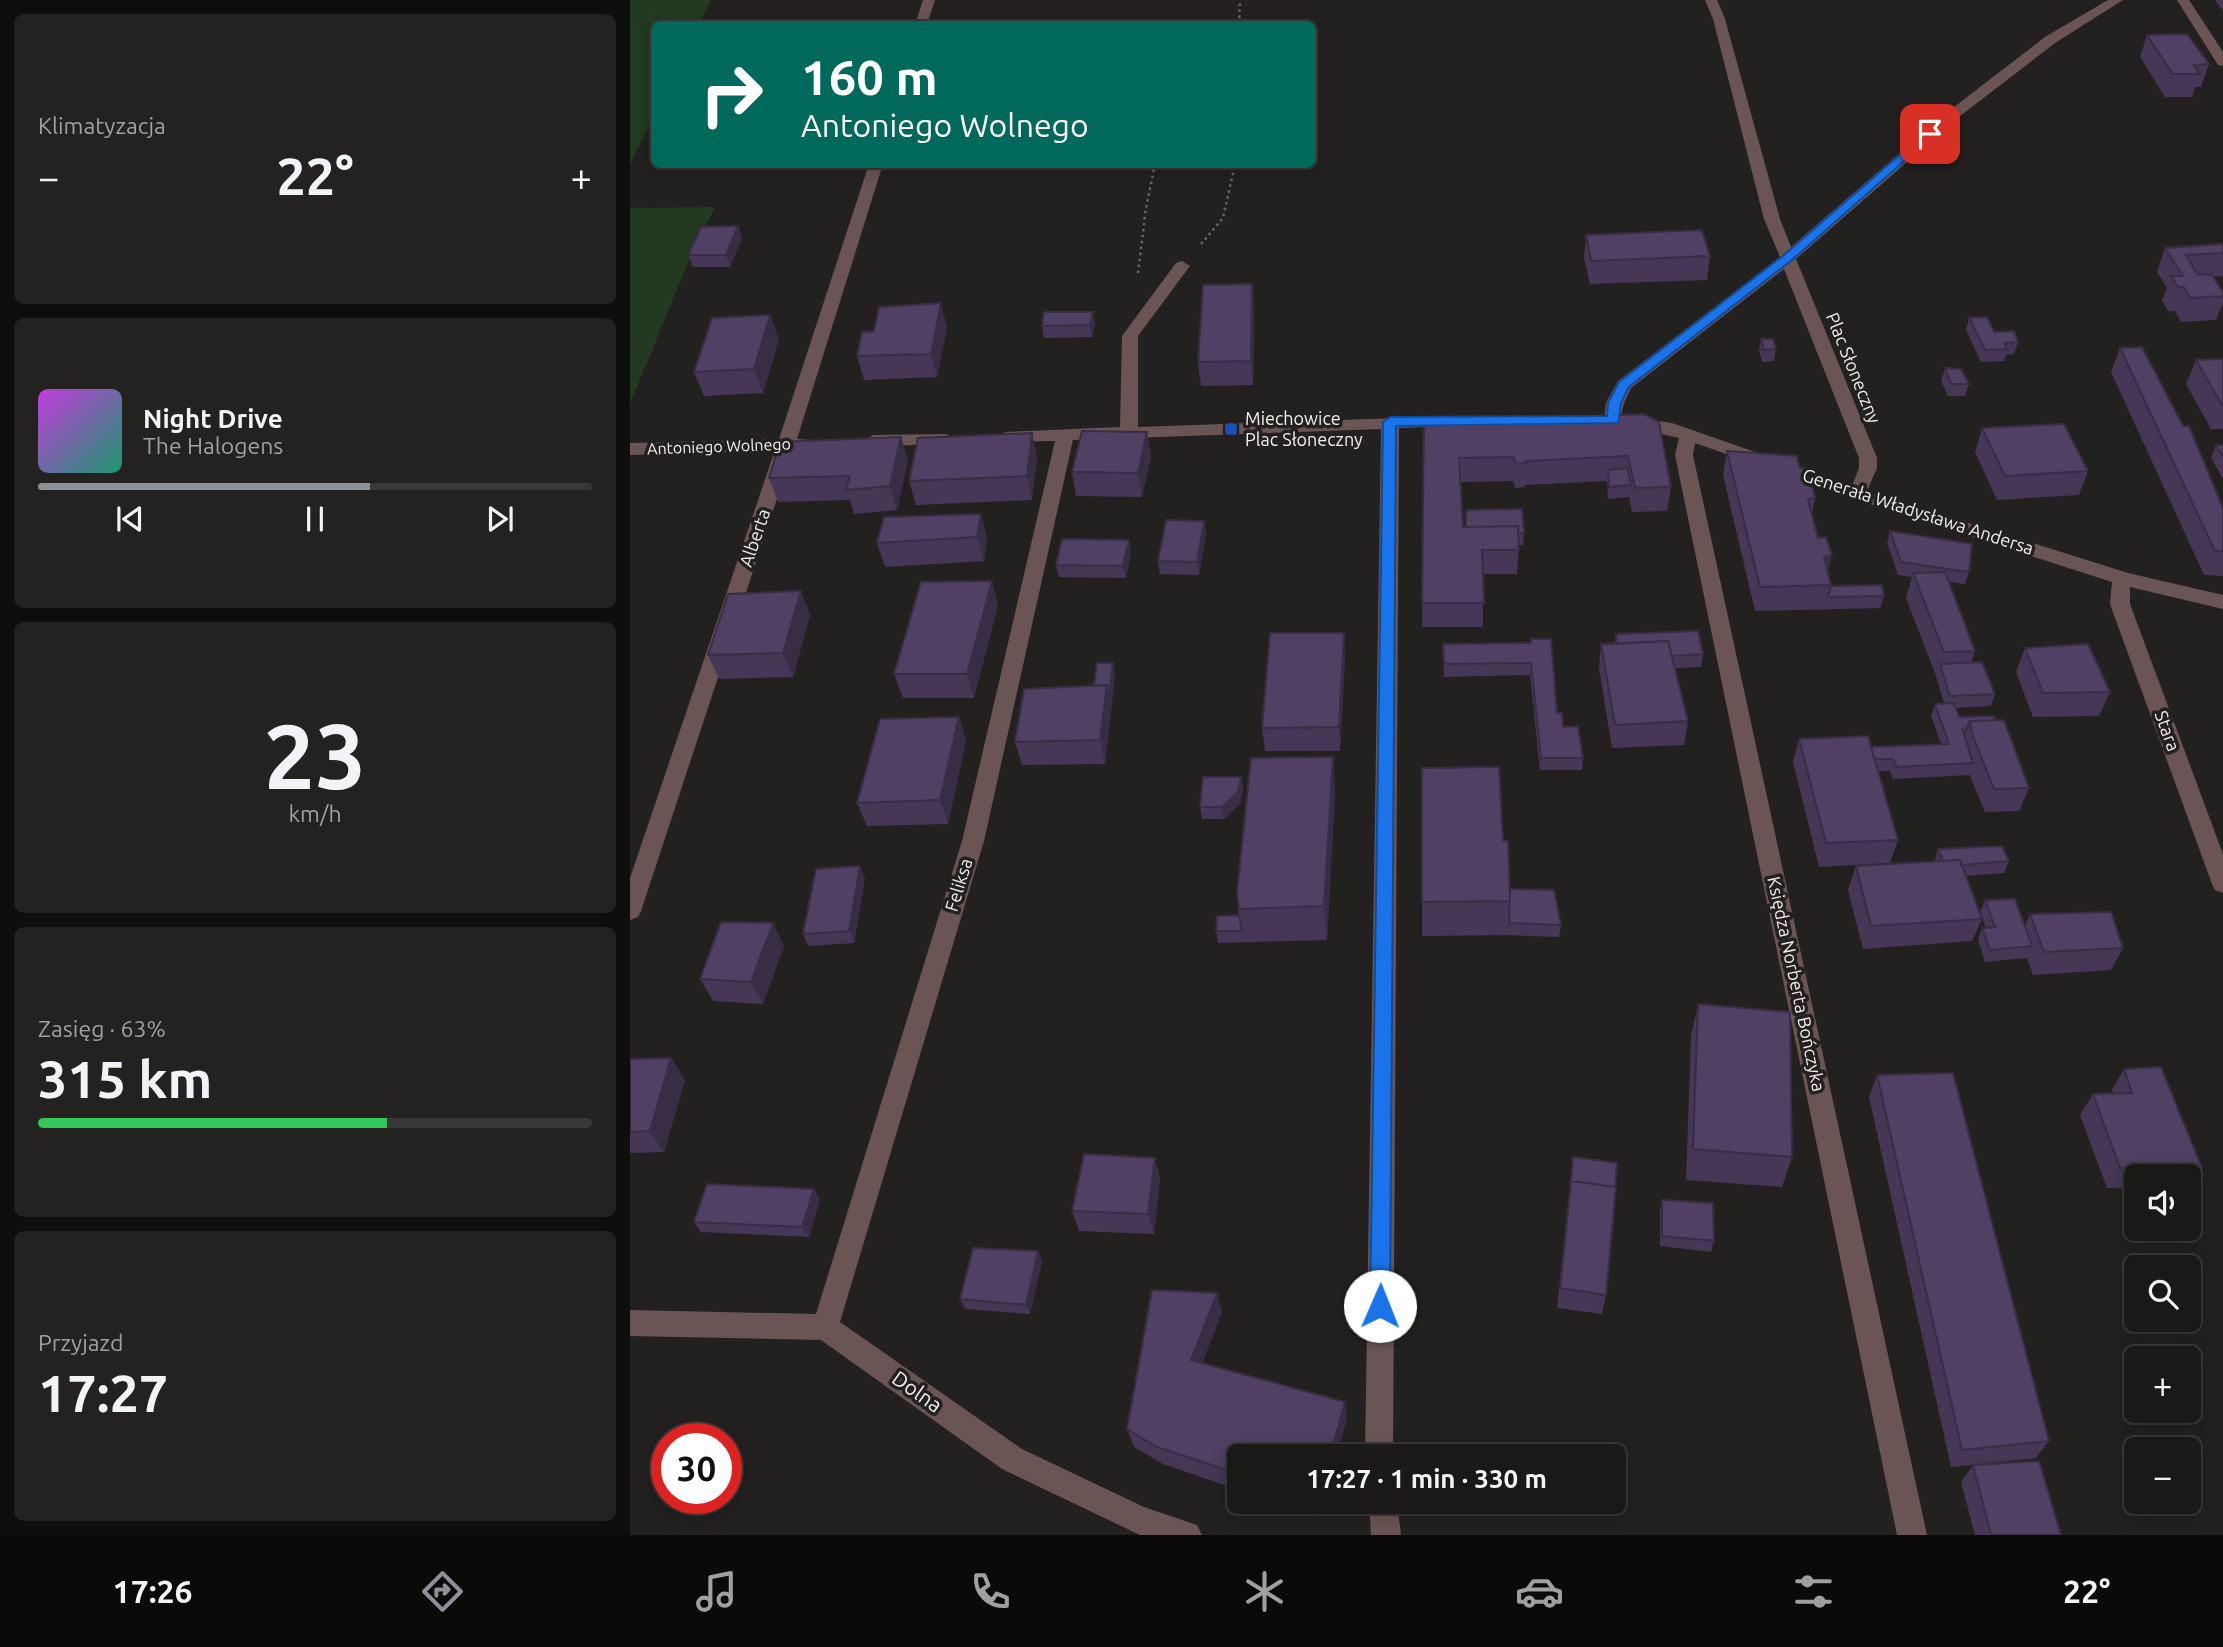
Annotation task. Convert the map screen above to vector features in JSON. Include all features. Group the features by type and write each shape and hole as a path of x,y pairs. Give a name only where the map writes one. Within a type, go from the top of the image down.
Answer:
{"street":[{"path":"922,21 929,0"},
{"name":"Plac Słoneczny","path":"1711,0 1719,19 1773,219 1868,458 1868,468 1857,494"},
{"path":"1788,258 1950,117 2050,40 2116,0"},
{"path":"2183,0 2223,62"},
{"name":"Alberta","path":"630,911 786,445 875,168"},
{"name":"Generała Władysława Andersa","path":"1788,258 1624,385 1606,420 1643,422 1692,436 1857,494 2125,579 2223,602"},
{"path":"1129,431 1130,336 1182,266"},
{"path":"995,437 1474,421"},
{"path":"1379,1444 1390,422"},
{"name":"Feliksa","path":"825,1327 973,841 1065,435"},
{"name":"Księdza Norberta Bończyka","path":"1692,436 1688,437 1684,455 1912,1535"},
{"path":"856,442 967,438"},
{"name":"Antoniego Wolnego","path":"630,449 828,443"},
{"name":"Stara","path":"2125,579 2120,584 2120,604 2223,884"},
{"path":"630,1323 825,1327"},
{"name":"Dolna","path":"825,1327 1012,1459 1140,1520 1187,1535"},
{"path":"1384,1514 1386,1535"}],"path":[{"path":"1239,21 1240,0"},
{"path":"1130,336 1146,208 1154,168"},
{"path":"1182,266 1223,218 1234,168"}],"green space":[{"path":"630,0 711,0 700,21 651,21 651,121 630,165"},
{"path":"715,207 687,265 630,404 630,208"}],"building":[{"path":"2187,34 2209,64 2194,65 2200,74 2173,74 2147,35"},
{"path":"738,226 726,255 688,255 701,227"},
{"path":"1702,230 1710,256 1591,261 1586,235"},
{"path":"2223,244 2223,253 2186,255 2197,274 2212,275 2223,296 2190,298 2184,287 2178,287 2171,276 2183,276 2165,248"},
{"path":"1252,284 1251,361 1198,362 1203,285"},
{"path":"941,303 931,354 857,356 862,332 874,331 879,307"},
{"path":"1044,312 1093,312 1090,325 1042,326"},
{"path":"770,315 754,369 694,372 712,318"},
{"path":"1987,317 1994,332 2014,331 2018,342 2004,343 2007,349 1985,350 1969,318"},
{"path":"1761,339 1773,339 1776,349 1764,350"},
{"path":"2142,347 2183,426 2189,426 2223,508 2223,551 2215,551 2120,348"},
{"path":"2223,359 2223,405 2222,405 2196,360"},
{"path":"1945,368 1961,369 1969,384 1951,384"},
{"path":"1644,414 1659,422 1671,487 1635,488 1628,456 1526,461 1527,463 1516,464 1514,457 1459,458 1463,527 1518,526 1519,550 1482,550 1484,603 1422,603 1424,420 1507,420"},
{"path":"2064,424 2088,471 2005,476 1982,428"},
{"path":"1082,431 1147,432 1138,473 1072,472"},
{"path":"1032,433 1027,476 909,481 918,438"},
{"path":"901,437 890,486 846,490 850,476 769,478 780,442"},
{"path":"2216,445 2223,445 2223,457"},
{"path":"1727,451 1797,456 1800,468 1808,469 1815,498 1808,499 1818,538 1826,537 1832,555 1824,557 1831,585 1760,587"},
{"path":"1627,468 1631,485 1609,487 1608,470"},
{"path":"1522,509 1524,533 1518,533 1518,526 1466,527 1466,510"},
{"path":"981,514 977,537 877,543 884,517"},
{"path":"1166,520 1204,521 1197,562 1158,561"},
{"path":"1890,531 1972,544 1969,572 1901,562"},
{"path":"1062,539 1129,540 1123,566 1056,565"},
{"path":"1945,572 1975,651 1944,652 1913,573"},
{"path":"992,581 967,674 894,674 921,582"},
{"path":"1882,585 1884,596 1828,597 1831,586"},
{"path":"801,591 783,653 708,655 728,594"},
{"path":"1698,631 1703,654 1672,656 1668,641 1617,644 1616,634"},
{"path":"1270,633 1344,633 1339,727 1262,728"},
{"path":"1531,639 1551,639 1557,713 1562,713 1563,727 1578,726 1583,758 1541,758 1531,663 1444,664 1443,644 1531,643"},
{"path":"1668,641 1688,721 1615,725 1601,644"},
{"path":"2088,644 2110,692 2043,693 2025,648"},
{"path":"1982,662 1995,694 1950,696 1940,664"},
{"path":"1097,663 1113,663 1109,697 1107,685 1094,686"},
{"path":"1107,685 1100,740 1015,742 1024,689"},
{"path":"1953,703 1960,717 1994,716 1995,720 1970,721 1965,733 1962,728 1973,763 1897,767 1893,759 1874,759 1871,747 1949,744 1935,704"},
{"path":"959,717 940,800 857,803 880,719"},
{"path":"2004,720 2029,788 1994,789 1971,731 1970,721"},
{"path":"1868,736 1898,840 1826,843 1799,739"},
{"path":"1333,757 1324,906 1239,909 1237,893 1251,758"},
{"path":"1499,767 1503,841 1508,841 1510,901 1422,902 1422,768"},
{"path":"1203,777 1241,777 1238,792 1222,807 1200,807"},
{"path":"2002,846 2009,861 1961,865 1960,860 1943,861 1938,849"},
{"path":"1960,860 1982,919 1871,926 1856,866"},
{"path":"860,866 849,931 803,934 816,869"},
{"path":"1510,889 1554,890 1561,925 1509,923"},
{"path":"2015,899 2032,946 1990,950 1982,928 1995,927 1985,900"},
{"path":"2111,912 2123,948 2044,952 2030,914"},
{"path":"1239,915 1242,931 1216,931 1217,916"},
{"path":"721,922 773,923 751,982 700,979"},
{"path":"1698,1004 1790,1012 1792,1157 1693,1149"},
{"path":"671,1058 650,1131 630,1132 630,1059"},
{"path":"2161,1067 2200,1164 2124,1164 2124,1168 2120,1168 2093,1094 2132,1093 2124,1069"},
{"path":"1953,1073 2049,1441 1962,1450 1877,1075"},
{"path":"1084,1154 1155,1158 1148,1214 1072,1211"},
{"path":"1573,1157 1617,1163 1615,1187 1571,1181 1570,1191"},
{"path":"1571,1181 1616,1187 1606,1295 1560,1288"},
{"path":"707,1184 814,1189 802,1227 694,1222"},
{"path":"1662,1200 1713,1203 1714,1241 1662,1236"},
{"path":"973,1248 1038,1251 1026,1305 960,1299"},
{"path":"1152,1290 1217,1293 1191,1360 1345,1402 1333,1444 1227,1444 1227,1470 1157,1447 1127,1429"},
{"path":"2039,1461 2061,1535 1991,1535 1973,1465"}],"place":[{"name":"Miechowice Plac Słoneczny","path":"1231,429"}],"route":[{"path":"1380,1306 1390,422 1614,420 1615,403 1624,385 1788,258 1930,134"}]}
